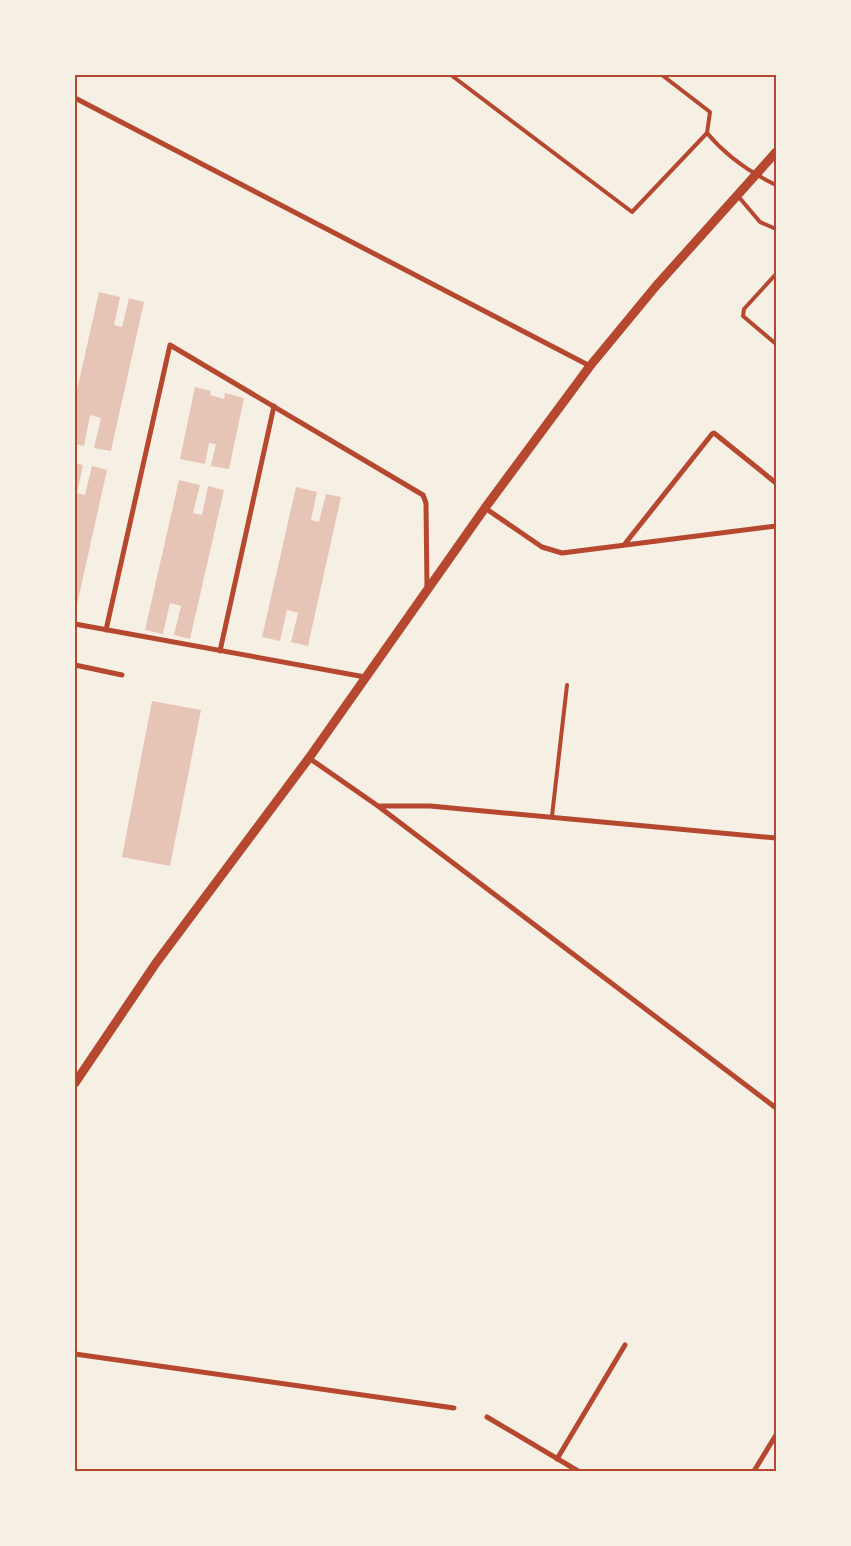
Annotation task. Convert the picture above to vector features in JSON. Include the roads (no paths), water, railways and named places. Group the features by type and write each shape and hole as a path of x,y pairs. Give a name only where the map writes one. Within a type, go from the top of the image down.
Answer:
{"street":[{"path":"75,98 590,366"},
{"path":"75,1083 156,963 309,758 485,508 590,366 656,286 776,152"},
{"path":"106,630 170,345 423,495 426,503 427,590"},
{"path":"220,651 274,406"},
{"path":"624,545 714,433 776,483"},
{"path":"485,508 542,547 554,552 776,526"},
{"path":"75,624 365,677"},
{"path":"75,666 122,675"},
{"path":"309,758 378,806 776,1108"},
{"path":"378,806 430,806 776,838"},
{"path":"557,1459 625,1345"},
{"path":"75,1354 454,1408"},
{"path":"488,1418 578,1471"},
{"path":"754,1471 776,1435"}],"lane":[{"path":"451,75 632,212 707,133 710,112 662,75"},
{"path":"707,133 723,152 755,175 776,185"},
{"path":"737,194 747,209 760,222 776,229"},
{"path":"776,274 744,309 742,316 776,344"},
{"path":"552,816 567,685"}]}
